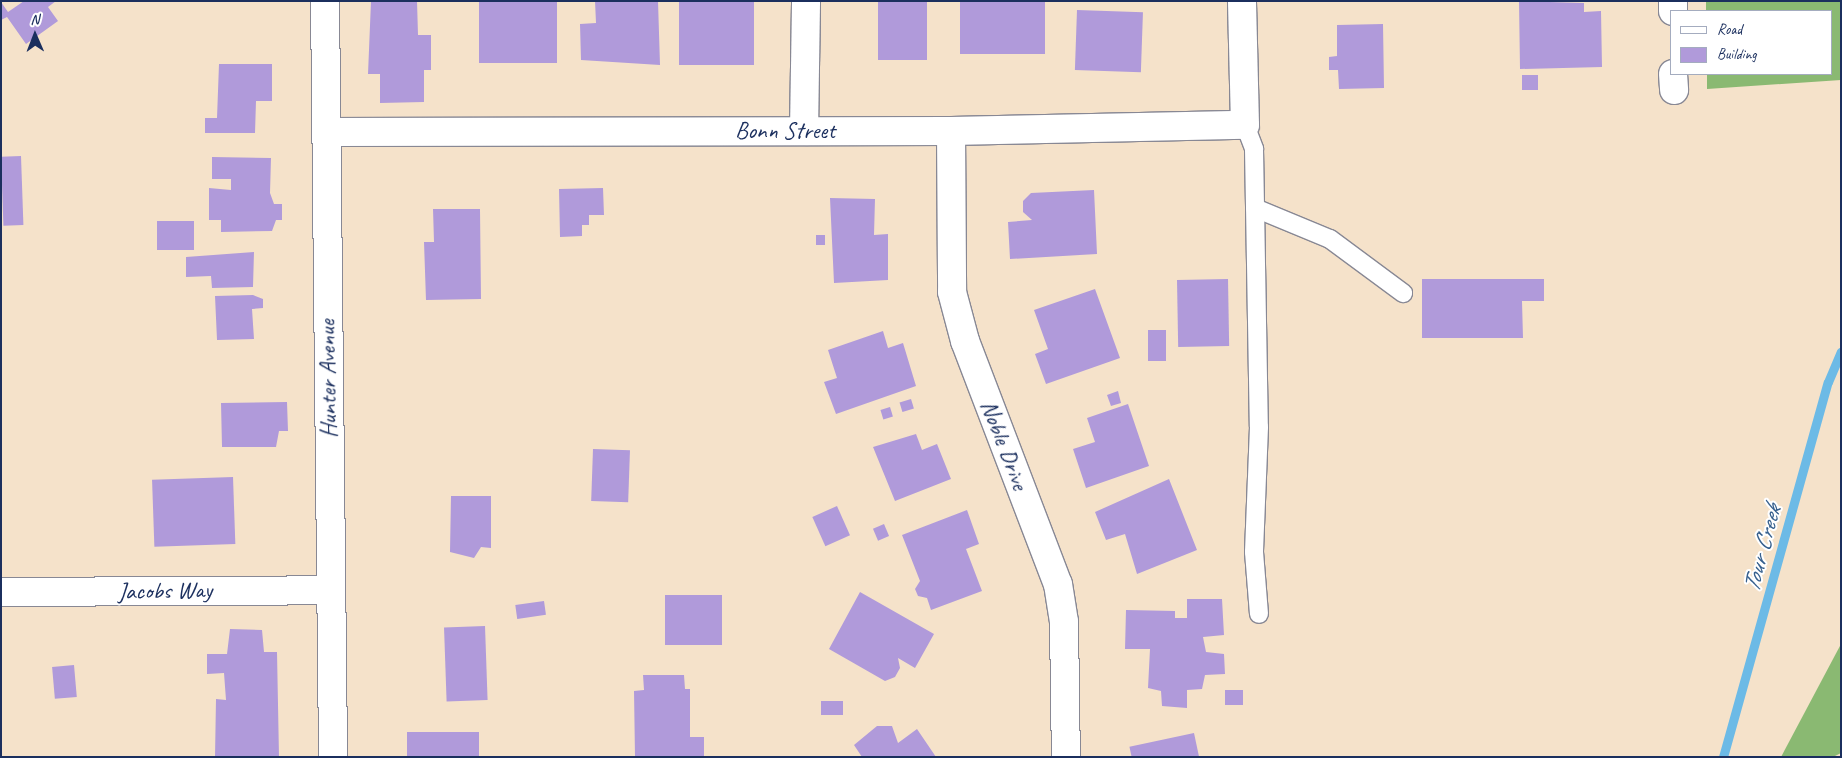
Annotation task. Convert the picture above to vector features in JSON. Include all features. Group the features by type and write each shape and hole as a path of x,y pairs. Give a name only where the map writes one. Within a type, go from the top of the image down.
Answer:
{"street":[{"name":"Hunter Avenue","path":"325,1 333,757"},
{"path":"804,131 806,1"},
{"path":"1242,1 1245,125"},
{"name":"Bonn Street","path":"326,132 951,131 1245,125"},
{"name":"Noble Drive","path":"951,131 952,292 964,341 1058,584 1064,622 1066,757"},
{"name":"Jacobs Way","path":"1,592 330,590"}],"lane":[{"path":"1245,125 1254,149 1259,427 1254,552 1259,614"},
{"path":"1255,208 1330,239 1403,293"}],"green space":[{"path":"1706,1 1841,1 1841,80 1707,89 1707,75 1832,75 1832,10 1706,10"},
{"path":"1841,644 1841,753 1833,757 1781,757"}],"building":[{"path":"24,1 56,1 48,7 58,21 26,44 7,17 1,20 1,2 8,12"},
{"path":"371,1 417,1 418,35 431,35 431,70 424,70 424,102 380,103 380,74 368,74"},
{"path":"479,1 557,1 557,63 479,63"},
{"path":"595,1 658,1 660,65 581,60 580,24 596,23"},
{"path":"679,1 754,1 754,65 679,65"},
{"path":"878,1 927,1 927,60 878,60"},
{"path":"960,1 1045,1 1045,54 960,54"},
{"path":"1519,1 1584,3 1584,12 1601,11 1602,67 1520,69"},
{"path":"1077,10 1143,12 1141,72 1075,70"},
{"path":"1383,24 1384,88 1339,89 1338,70 1329,70 1329,57 1337,56 1337,25"},
{"path":"219,64 272,64 272,101 256,101 255,133 205,133 205,118 217,118"},
{"path":"1522,75 1538,75 1538,90 1522,90"},
{"path":"21,156 23,225 3,226 1,157"},
{"path":"212,157 271,158 270,193 274,204 282,204 282,220 276,220 272,231 221,232 221,220 209,220 209,188 231,190 231,179 212,179"},
{"path":"603,188 604,215 589,215 589,225 582,225 582,236 560,237 559,189"},
{"path":"1094,190 1097,254 1010,259 1008,222 1032,220 1023,212 1023,201 1031,193"},
{"path":"830,198 875,199 874,235 888,234 888,280 834,283"},
{"path":"433,209 480,209 481,299 426,300 424,242 434,242"},
{"path":"157,221 194,221 194,250 157,250"},
{"path":"816,235 825,235 825,245 816,245"},
{"path":"254,252 253,287 212,288 211,276 186,277 186,257"},
{"path":"1228,279 1229,346 1178,347 1177,280"},
{"path":"1422,279 1544,279 1544,301 1522,301 1523,338 1422,338"},
{"path":"1095,289 1120,358 1046,384 1035,354 1048,349 1034,310"},
{"path":"253,295 263,299 263,308 252,309 254,339 217,340 215,296"},
{"path":"1148,330 1166,330 1166,361 1148,361"},
{"path":"883,331 888,348 903,343 916,386 836,414 824,382 837,378 828,350"},
{"path":"1118,391 1121,403 1111,406 1107,395"},
{"path":"911,399 914,409 902,412 900,403"},
{"path":"287,402 288,431 279,431 276,447 222,447 221,403"},
{"path":"1128,404 1149,466 1086,488 1073,449 1095,442 1087,418"},
{"path":"890,407 893,417 883,419 880,410"},
{"path":"916,434 922,450 937,444 951,479 895,501 873,447"},
{"path":"593,449 630,450 628,502 591,501"},
{"path":"233,477 235,544 154,547 152,480"},
{"path":"1169,479 1197,550 1137,574 1125,534 1106,540 1095,512"},
{"path":"451,496 491,496 491,548 481,547 474,558 450,552"},
{"path":"837,506 850,535 825,546 812,517"},
{"path":"967,510 979,544 966,549 982,591 931,610 927,598 918,596 915,589 920,581 902,535"},
{"path":"884,524 889,536 878,541 873,529"},
{"path":"860,592 934,634 915,668 898,658 900,668 895,677 885,681 829,649"},
{"path":"665,595 722,595 722,645 665,645"},
{"path":"1187,599 1222,599 1224,635 1203,637 1206,652 1224,654 1225,674 1205,675 1202,689 1187,690 1187,708 1162,706 1161,691 1148,688 1150,649 1125,649 1126,610 1175,611 1175,618 1187,618"},
{"path":"544,601 546,615 517,619 515,605"},
{"path":"485,626 488,700 447,701 444,627"},
{"path":"230,629 262,630 264,652 277,652 279,757 215,757 216,699 226,700 224,673 207,674 207,654 227,654"},
{"path":"74,665 77,697 55,699 52,667"},
{"path":"643,675 684,675 685,689 690,689 690,737 704,737 704,757 635,757 634,691 644,690"},
{"path":"1225,690 1243,690 1243,705 1225,705"},
{"path":"821,701 843,701 843,715 821,715"},
{"path":"877,726 892,726 898,743 917,729 936,757 862,757 854,745"},
{"path":"407,732 479,732 479,757 407,757"},
{"path":"1194,733 1199,757 1132,757 1129,747"}],"waterway":[{"name":"Tour Creek","path":"1723,757 1828,382 1841,352"}]}
